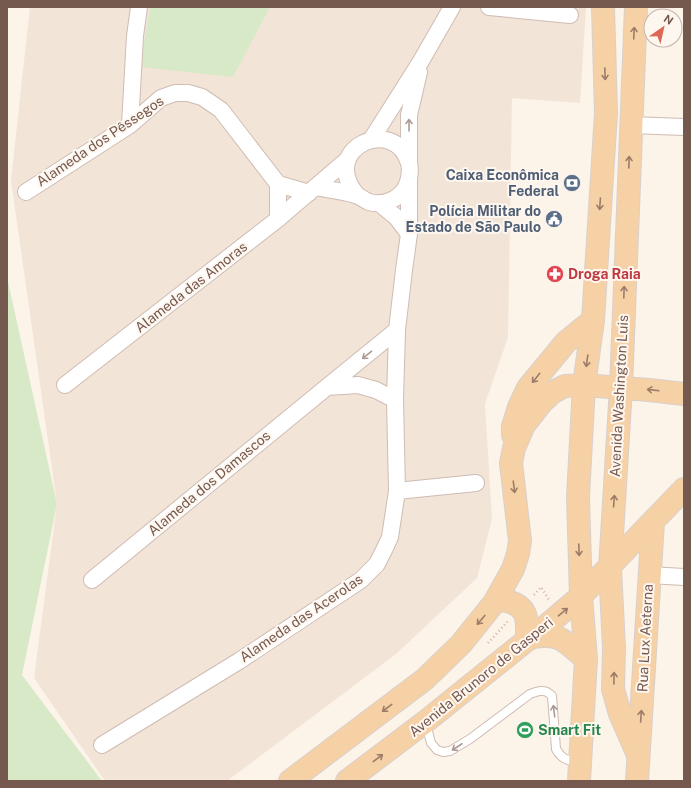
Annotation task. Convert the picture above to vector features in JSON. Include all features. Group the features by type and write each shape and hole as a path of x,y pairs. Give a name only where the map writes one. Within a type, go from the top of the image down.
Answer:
{"main road":[{"path":"579,772 586,659 581,596 578,497 584,385 593,320 606,113 603,7"},
{"name":"Avenida Washington Luis","path":"636,7 630,125 621,387 610,568 614,648 613,688 620,714 638,755 636,781"},
{"path":"514,448 513,426 519,407 528,388 566,342 593,320"},
{"path":"290,781 425,679 461,644 494,603 513,569 518,554 520,541 511,463 514,448 524,425 542,402 564,386 584,385 621,387 684,394"},
{"path":"582,422 588,456 588,525 591,531 598,535 612,533"},
{"name":"Avenida Brunoro de Gasperi","path":"347,781 425,722 581,596 610,568 684,489"},
{"name":"Rua Lux Aeterna","path":"638,755 653,522"},
{"path":"494,603 500,600 510,602 521,608 528,623 530,638 548,635 557,637 563,640 586,659"}],"street":[{"path":"130,125 135,36 139,7"},
{"path":"371,140 421,61 452,7"},
{"path":"489,7 570,15"},
{"name":"Alameda das Acerolas","path":"102,745 239,661 361,580 377,564 385,548 390,537 397,491 395,400 397,330 409,234 409,115 421,61"},
{"name":"Alameda dos Pêssegos","path":"26,192 130,125 161,98 175,93 188,93 202,97 221,110 278,184"},
{"path":"630,125 684,127"},
{"path":"371,140 383,140 395,144 404,152 409,172 405,189 398,196 389,201 379,203 364,200 350,188 347,178 346,168 348,158 362,143 371,140"},
{"name":"Alameda das Amoras","path":"65,385 278,219 348,158"},
{"path":"278,219 278,184 357,195"},
{"path":"379,203 396,217 409,234"},
{"name":"Alameda dos Damascos","path":"92,580 397,330"},
{"path":"327,387 358,385 376,390 395,400"},
{"path":"397,491 476,483"},
{"path":"649,575 684,577"}],"lane":[{"path":"425,722 431,743 437,750 450,752 470,739 530,694 540,690 549,692 552,696 556,749 560,756 579,772"}],"shaded area":[{"path":"30,7 586,7 580,103 512,98 508,337 485,404 492,519 477,578 396,654 227,781 105,781 34,678 57,504 11,180"}],"green space":[{"path":"150,7 270,7 233,77 140,67"},
{"path":"7,277 57,504 22,675 102,781 7,781"}],"place":[{"name":"Caixa Econômica Federal","path":"572,183"},
{"name":"Polícia Militar do Estado de São Paulo","path":"554,219"},
{"name":"Droga Raia","path":"555,274"},
{"name":"Smart Fit","path":"525,730"}]}
